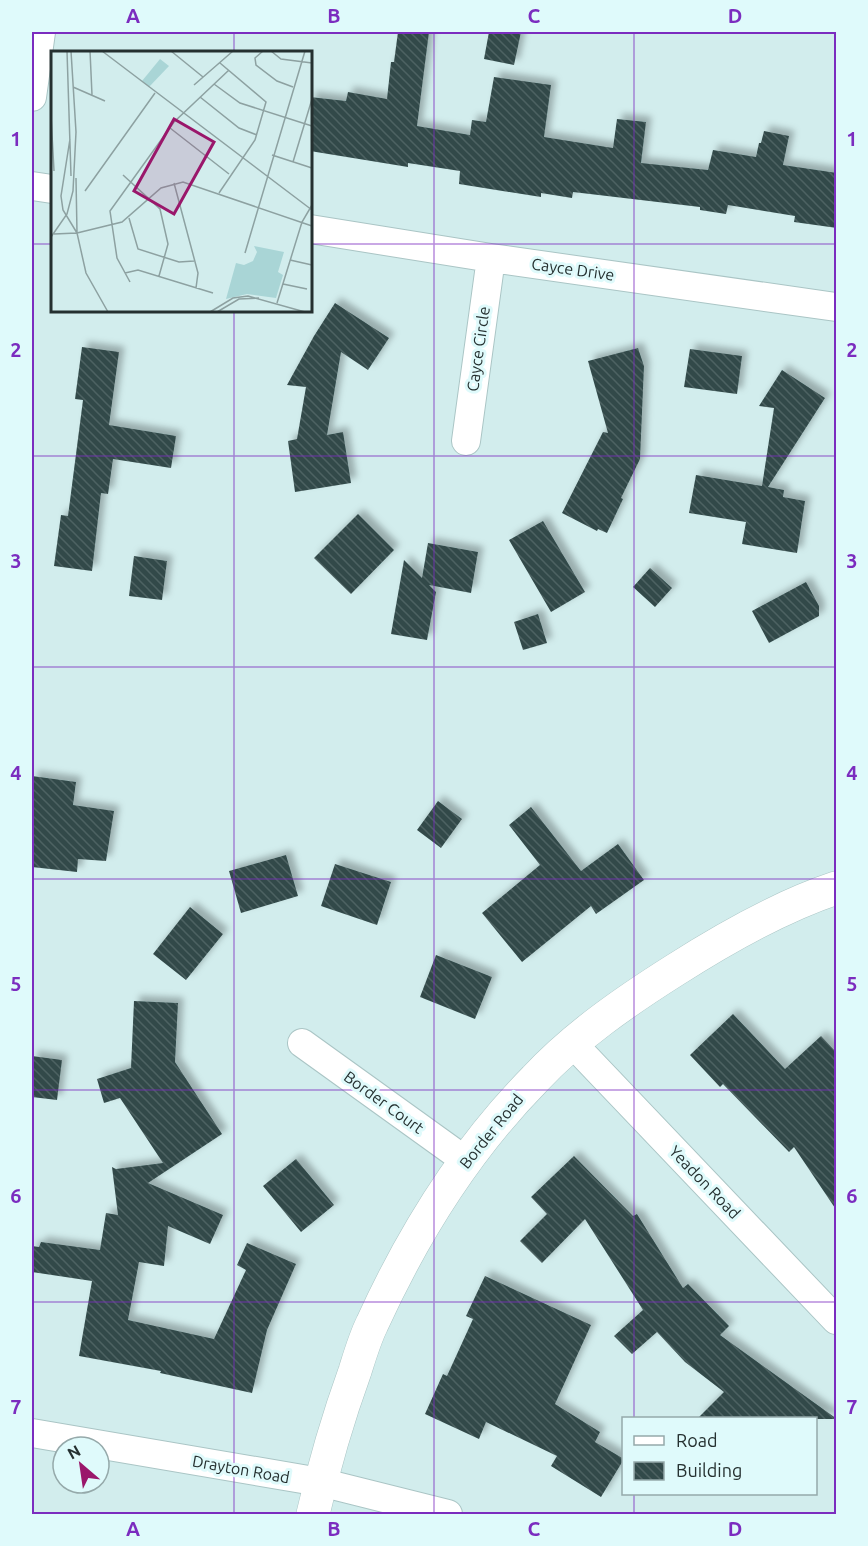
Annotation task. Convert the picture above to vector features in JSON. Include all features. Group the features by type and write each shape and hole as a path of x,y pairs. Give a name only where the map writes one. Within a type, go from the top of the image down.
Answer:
{"street":[{"path":"32,97 41,32"},
{"path":"32,186 51,189"},
{"name":"Cayce Drive","path":"312,229 491,258 837,307"},
{"name":"Cayce Circle","path":"466,441 491,258"},
{"name":"Border Road","path":"313,1515 320,1482 346,1396 371,1325 419,1233 487,1133 536,1078 573,1044 636,994 716,944 765,918 837,888"},
{"name":"Border Court","path":"302,1043 466,1161"},
{"name":"Yeadon Road","path":"573,1044 837,1320"},
{"name":"Drayton Road","path":"32,1433 320,1482 448,1515"}],"building":[{"path":"398,32 429,32 417,126 470,135 472,120 486,122 494,77 551,85 544,137 613,148 617,119 646,122 641,163 708,170 713,150 756,157 764,131 789,136 783,165 837,173 837,228 794,222 795,216 728,205 726,214 700,210 700,207 573,192 572,198 541,193 541,197 459,184 460,171 408,163 408,167 312,151 312,97 346,101 348,92 387,99 391,62 394,62"},
{"path":"489,32 521,32 514,65 484,59"},
{"path":"335,303 389,338 368,370 341,352 327,435 343,432 351,483 295,492 288,441 297,439 306,387 287,385"},
{"path":"82,347 119,352 109,425 176,436 171,468 113,459 108,494 101,493 92,571 54,566 61,515 68,516 83,400 75,399"},
{"path":"638,348 644,366 640,459 607,533 598,529 597,531 562,513 603,432 608,433 588,361"},
{"path":"690,349 742,356 737,394 684,387"},
{"path":"782,370 825,398 768,487 784,490 783,497 805,501 797,553 742,544 746,522 689,513 696,475 762,486 774,408 759,406"},
{"path":"358,514 394,550 351,594 314,558"},
{"path":"543,521 585,592 551,612 509,540"},
{"path":"428,543 478,552 471,593 429,585 436,592 427,640 391,634 404,560 422,578"},
{"path":"134,556 167,561 162,600 129,596"},
{"path":"650,568 672,588 655,607 633,587"},
{"path":"806,582 819,606 819,616 769,643 752,611"},
{"path":"538,614 547,643 523,650 514,622"},
{"path":"32,776 76,782 73,805 114,811 106,861 78,859 77,872 32,867"},
{"path":"438,801 462,819 441,848 417,830"},
{"path":"531,807 581,871 618,844 644,880 596,914 591,906 522,962 482,913 540,865 509,825"},
{"path":"286,855 298,896 241,913 229,871"},
{"path":"335,864 391,882 377,925 321,906"},
{"path":"190,907 223,934 186,980 153,954"},
{"path":"436,955 492,977 475,1019 420,997"},
{"path":"134,1001 178,1003 175,1062 222,1134 148,1183 223,1215 210,1244 168,1226 164,1266 139,1262 128,1320 214,1339 246,1270 237,1265 247,1243 296,1264 267,1330 252,1393 160,1373 161,1371 79,1356 92,1281 32,1272 32,1246 39,1247 41,1242 100,1250 106,1213 118,1215 112,1167 116,1169 163,1163 120,1098 104,1103 97,1079 131,1068"},
{"path":"733,1014 785,1069 821,1036 837,1053 837,1211 794,1147 789,1152 723,1084 720,1087 690,1055"},
{"path":"32,1056 62,1060 57,1100 32,1097"},
{"path":"574,1156 633,1216 637,1214 683,1288 688,1284 729,1326 720,1335 837,1419 699,1417 724,1392 685,1362 657,1332 632,1354 614,1336 643,1310 585,1219 542,1263 520,1241 547,1214 531,1197"},
{"path":"296,1159 334,1205 301,1232 263,1186"},
{"path":"485,1276 591,1325 555,1404 600,1432 595,1442 622,1458 622,1462 601,1497 551,1466 557,1456 486,1422 479,1439 425,1414 443,1374 447,1376 473,1319 466,1316"}]}
